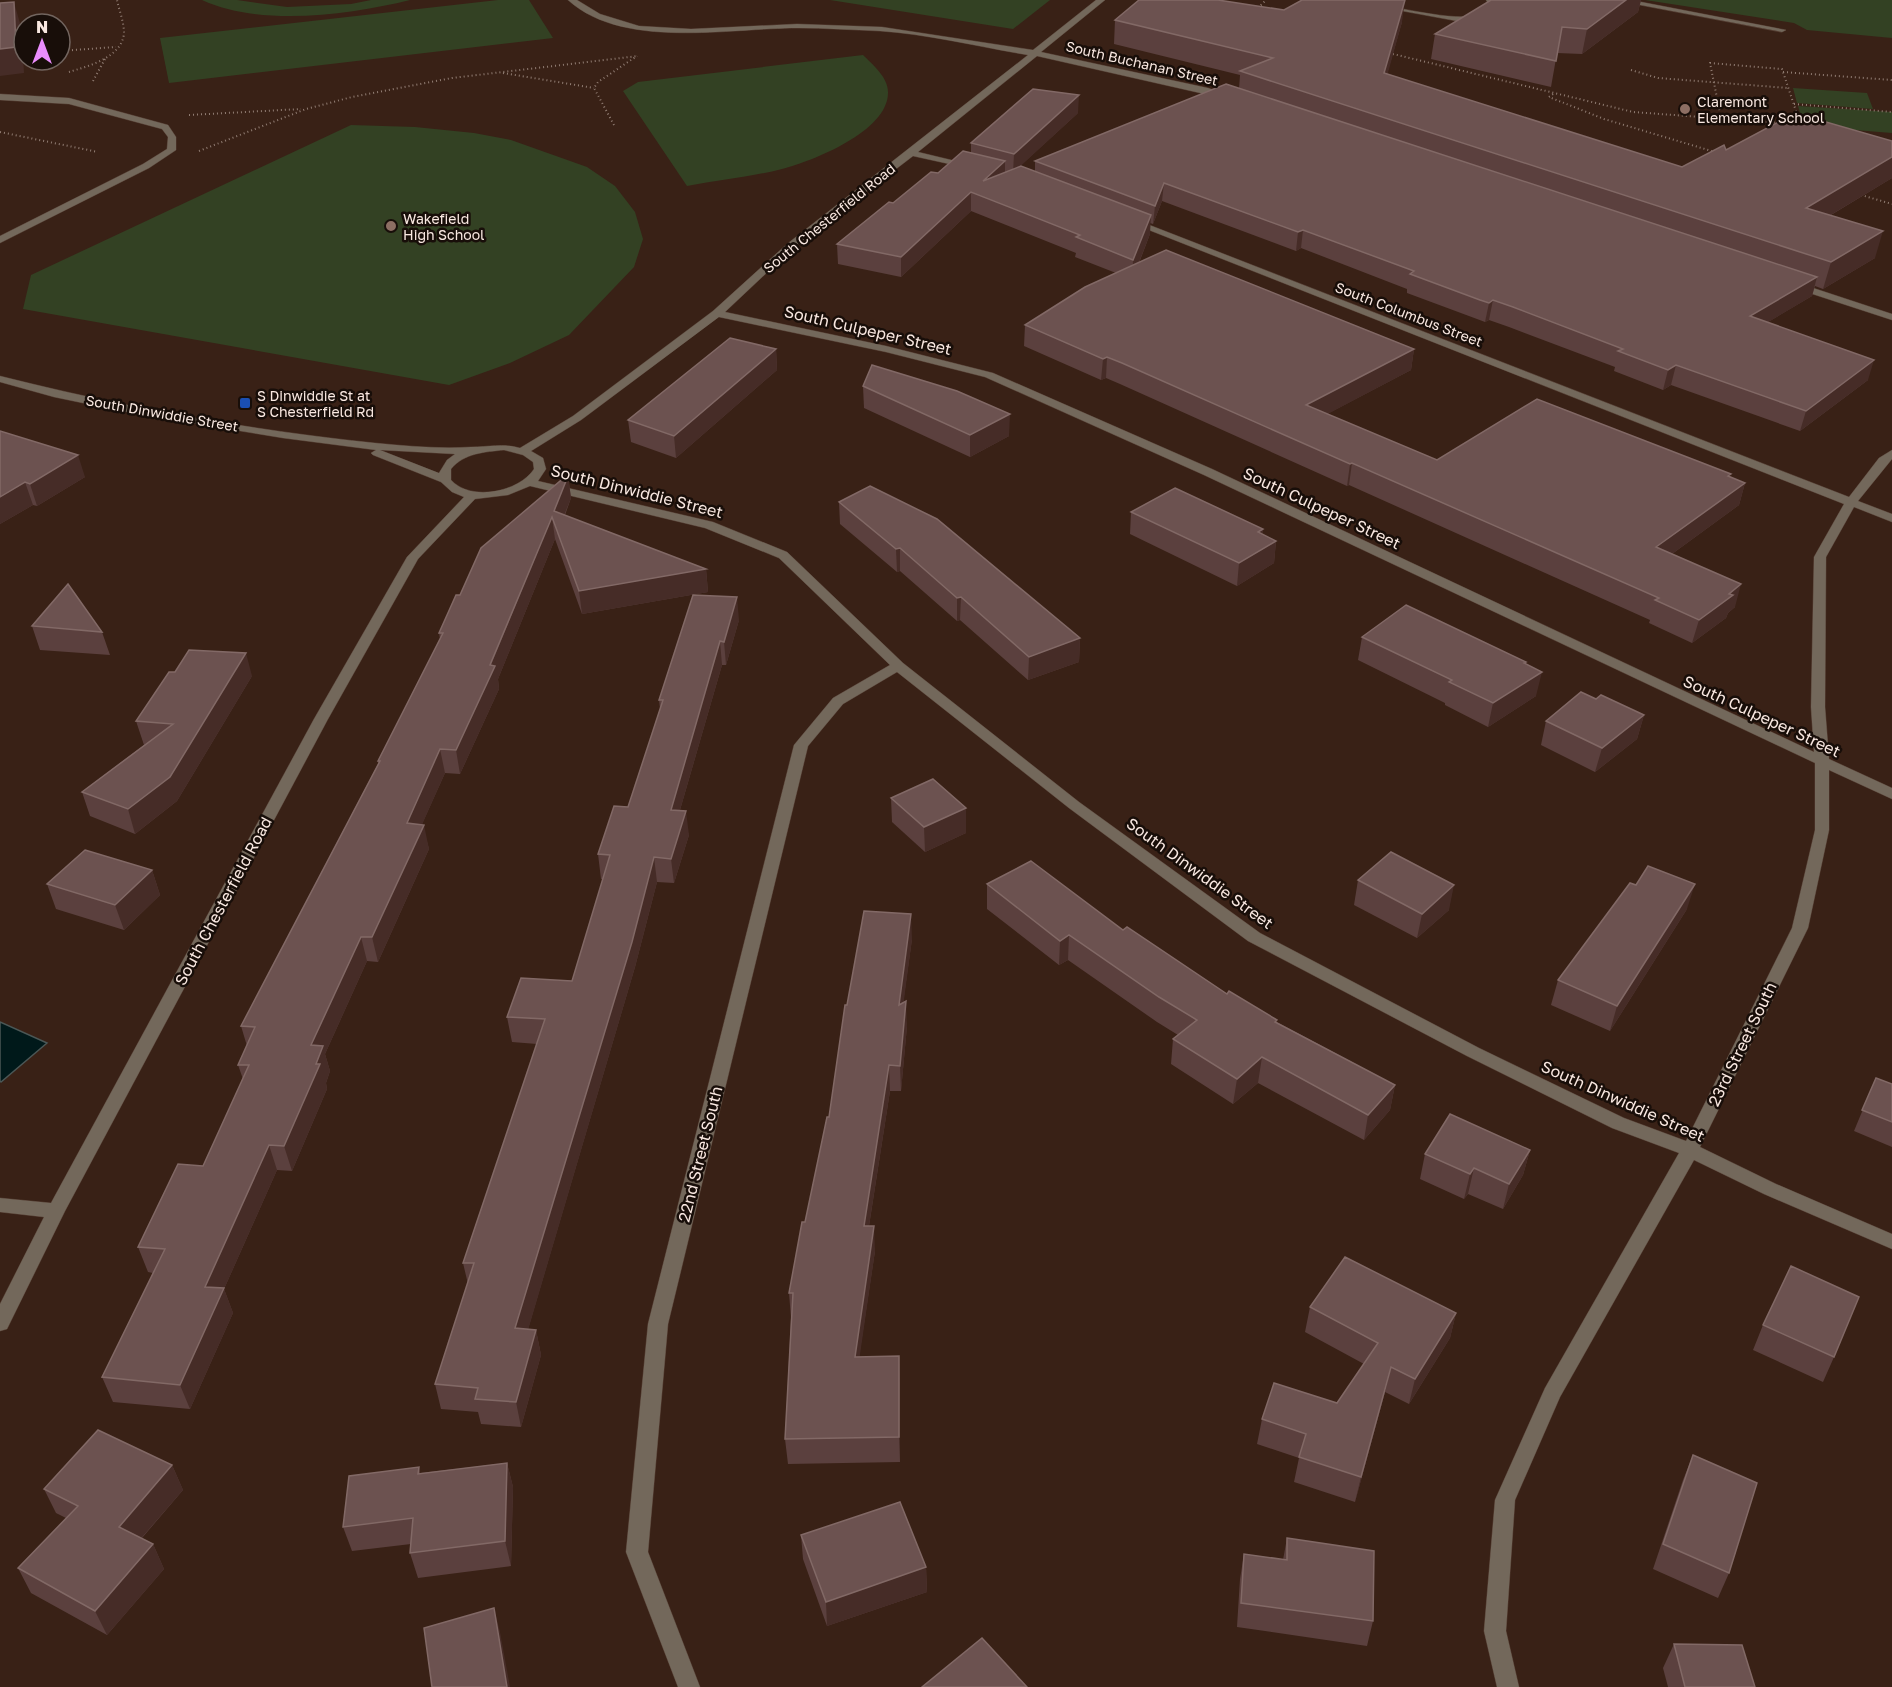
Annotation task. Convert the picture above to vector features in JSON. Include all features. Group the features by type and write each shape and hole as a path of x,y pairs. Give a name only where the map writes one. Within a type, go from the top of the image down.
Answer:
{"street":[{"name":"South Buchanan Street","path":"572,0 576,5 597,16 638,28 691,31 842,26 882,29 1034,53 1205,90 1239,101"},
{"name":"South Chesterfield Road","path":"524,450 577,418 717,313 790,246 911,153 1101,0"},
{"path":"1347,0 1457,19 1476,16 1492,4 1490,0"},
{"path":"1618,0 1782,30"},
{"path":"1409,9 1418,4"},
{"path":"0,97 69,101 165,127 172,137 171,150 146,166 0,240"},
{"path":"911,153 983,170"},
{"name":"South Columbus Street","path":"1121,217 1892,518"},
{"path":"1779,280 1892,317"},
{"name":"South Culpeper Street","path":"717,313 886,349 989,375 1208,472 1892,794"},
{"name":"South Dinwiddie Street","path":"0,379 91,402 360,447 430,451 473,451 504,447 524,450"},
{"name":"South Dinwiddie Street","path":"360,447 443,479 448,486 472,495"},
{"path":"472,495 504,494 531,483 539,475 541,467 538,460 524,450"},
{"path":"443,479 444,471 450,463 473,451"},
{"name":"23rd Street South","path":"1508,1687 1495,1631 1505,1500 1552,1394 1690,1150 1800,928 1822,830 1822,762 1818,707 1820,557 1851,502 1883,460 1892,453"},
{"name":"South Dinwiddie Street","path":"531,483 709,525 783,555 898,666 1074,805 1254,937 1473,1053 1618,1123 1690,1150 1770,1189 1892,1242"},
{"name":"South Chesterfield Road","path":"0,1323 56,1211 321,719 413,557 472,495"},
{"name":"22nd Street South","path":"689,1687 637,1552 658,1324 801,745 838,700 898,666"},
{"path":"0,1205 56,1211"}],"path":[{"path":"63,74 89,66 106,57 117,47 123,36 117,0"},
{"path":"1266,0 1255,10 1268,11"},
{"path":"72,50 117,47"},
{"path":"1386,53 1633,112 1788,124"},
{"path":"195,152 306,109 441,80 648,54"},
{"path":"594,88 598,82 638,56"},
{"path":"92,83 106,57"},
{"path":"1721,118 1710,63 1782,69 1800,125"},
{"path":"1631,70 1658,78 1788,88"},
{"path":"499,72 594,88"},
{"path":"1783,72 1892,80"},
{"path":"594,88 614,125"},
{"path":"1554,93 1548,97 1605,119 1719,153"},
{"path":"1794,104 1892,112"},
{"path":"185,115 306,109"},
{"path":"0,132 98,152"},
{"path":"1857,194 1892,204"}],"green space":[{"path":"202,0 237,0 287,7 351,4 371,0 410,0 333,14 278,16 251,14"},
{"path":"498,0 529,0 553,38 169,83 160,38"},
{"path":"830,0 1050,0 1013,29"},
{"path":"1645,0 1892,0 1892,38 1807,30 1794,23"},
{"path":"863,55 882,76 888,92 885,106 876,119 863,131 829,151 795,165 759,174 687,186 623,91 638,82"},
{"path":"1793,88 1867,93 1873,109 1797,103"},
{"path":"1798,106 1892,112 1892,133 1804,126"},
{"path":"351,125 415,127 474,133 511,140 587,167 615,186 635,212 643,239 634,267 569,335 510,363 449,385 23,309 31,275"}],"water":[{"path":"0,1022 47,1043 1,1082 0,1081"}],"building":[{"path":"1139,0 1218,0 1284,10 1302,0 1405,0 1384,73 1682,167 1724,145 1726,150 1795,113 1892,141 1892,157 1806,208 1883,231 1831,262 1240,71 1273,58 1115,20"},
{"path":"1491,0 1626,0 1587,29 1562,27 1556,61 1435,34"},
{"path":"14,2 12,48 0,49 0,3"},
{"path":"1226,84 1817,277 1750,316 1874,360 1806,411 1676,365 1668,370 1618,351 1623,349 1513,307 1493,300 1489,303 1480,300 1410,274 1414,271 1303,230 1298,232 1164,183 1155,206 1035,161"},
{"path":"1033,89 1079,95 1014,154 971,143"},
{"path":"963,151 1005,161 983,181 1021,166 1151,215 1133,260 1076,237 1080,235 971,192 901,257 837,244 889,202 893,203 931,172 938,173"},
{"path":"1166,250 1414,349 1306,405 1437,460 1537,399 1731,474 1728,476 1745,483 1656,547 1741,584 1729,594 1733,595 1699,620 1655,600 1659,598 1352,463 1122,363 1107,357 1103,359 1025,325 1085,287"},
{"path":"730,338 776,349 674,436 628,420"},
{"path":"872,365 957,391 1010,414 970,435 863,386"},
{"path":"0,431 78,455 30,484 25,482 0,497"},
{"path":"568,476 554,511 706,569 579,591 552,517 490,665 495,666 456,750 440,749 407,823 424,825 372,937 361,937 311,1045 323,1046 316,1064 320,1064 284,1146 269,1145 205,1287 224,1288 180,1385 102,1377 165,1249 138,1247 178,1164 203,1166 249,1065 238,1065 255,1027 241,1026 380,761 378,761 443,633 439,633 456,595 460,595 481,548"},
{"path":"870,486 937,519 1080,638 1029,657 961,597 957,598 900,548 896,549 839,502"},
{"path":"1175,488 1263,529 1258,532 1276,541 1239,563 1131,512"},
{"path":"68,584 102,632 32,626"},
{"path":"693,595 737,597 724,642 720,641 671,810 686,811 671,859 654,857 632,942 515,1328 536,1330 516,1402 475,1399 478,1388 435,1384 474,1263 463,1263 545,1019 507,1017 521,978 572,981 610,855 598,854 614,806 628,807 663,700 659,700"},
{"path":"1406,605 1526,662 1524,663 1542,672 1493,703 1449,682 1452,680 1362,637"},
{"path":"189,650 246,653 170,777 128,809 82,792 173,724 136,721 169,672 175,672"},
{"path":"1581,692 1596,699 1601,695 1644,715 1602,748 1546,721"},
{"path":"933,779 966,808 924,827 891,798"},
{"path":"85,850 152,870 115,905 47,884"},
{"path":"1391,852 1454,885 1422,914 1358,880"},
{"path":"1031,861 1123,930 1127,927 1227,994 1229,991 1277,1020 1275,1022 1395,1085 1368,1115 1262,1057 1237,1079 1173,1039 1197,1020 1159,997 1069,935 1060,941 987,884"},
{"path":"1648,866 1695,884 1617,1006 1558,980 1630,883 1636,885"},
{"path":"864,911 911,914 899,1005 906,1001 900,1066 889,1065 864,1226 874,1226 855,1357 899,1356 899,1437 785,1439 793,1293 789,1293 802,1222 805,1222 827,1117 829,1117 845,1005 847,1005"},
{"path":"1876,1078 1892,1084 1892,1122 1862,1110"},
{"path":"1450,1114 1530,1150 1509,1184 1474,1168 1470,1174 1425,1154"},
{"path":"1345,1257 1456,1313 1415,1379 1391,1367 1361,1477 1299,1457 1306,1434 1262,1419 1274,1383 1337,1403 1378,1343 1310,1307"},
{"path":"1791,1266 1859,1297 1834,1357 1763,1325"},
{"path":"98,1430 172,1465 119,1527 153,1544 95,1611 18,1568 78,1506 44,1489"},
{"path":"1693,1455 1757,1483 1729,1573 1663,1544"},
{"path":"507,1463 505,1541 410,1553 413,1518 343,1527 349,1476 419,1467 418,1474"},
{"path":"900,1502 926,1567 826,1602 801,1535"},
{"path":"1287,1538 1374,1551 1373,1621 1241,1603 1244,1554 1287,1560"},
{"path":"494,1608 507,1687 432,1687 424,1628"},
{"path":"982,1638 1027,1687 922,1687"},
{"path":"1674,1644 1742,1645 1755,1687 1685,1687"}],"place":[{"name":"Claremont Elementary School","path":"1685,109"},
{"name":"Wakefield High School","path":"391,226"},
{"name":"S Dinwiddie St at S Chesterfield Rd","path":"245,403"}]}
